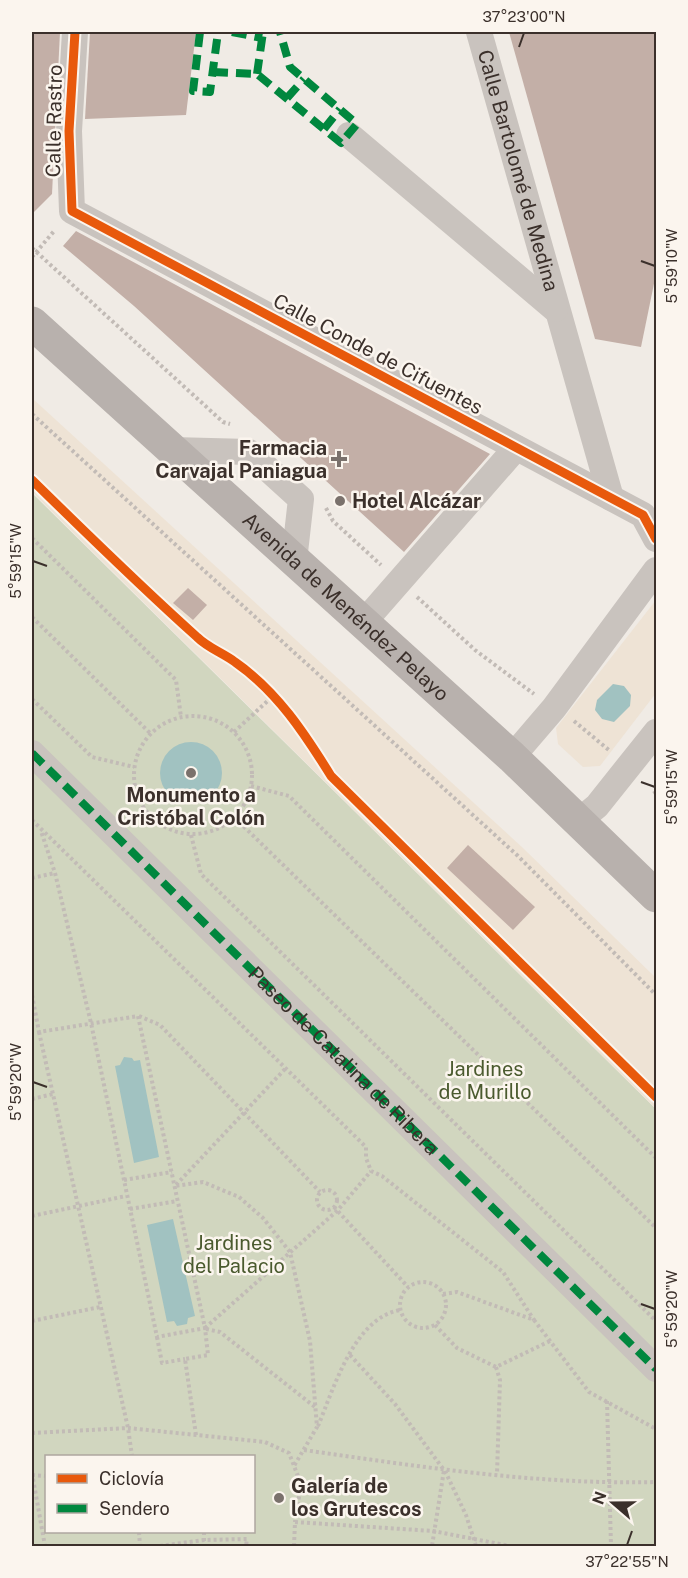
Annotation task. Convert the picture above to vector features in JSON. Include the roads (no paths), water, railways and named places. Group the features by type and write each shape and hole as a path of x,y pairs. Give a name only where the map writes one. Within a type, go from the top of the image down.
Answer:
{"main road":[{"name":"Avenida de Menéndez Pelayo","path":"32,323 512,757 657,896"}],"street":[{"name":"Calle Rastro","path":"72,211 69,131 75,32"},
{"name":"Calle Bartolomé de Medina","path":"479,32 610,498"},
{"name":"Calle Bartolomé de Medina","path":"349,135 555,309"},
{"name":"Calle Conde de Cifuentes","path":"72,211 643,515 657,539"},
{"path":"363,623 516,448"},
{"path":"172,450 249,452 301,499 294,561"},
{"path":"512,757 554,708 657,570"},
{"path":"580,820 597,806 657,732"},
{"name":"Paseo de Catalina de Ribera","path":"32,753 657,1369"}],"water":[{"path":"613,684 624,686 631,695 630,706 614,722 602,719 595,710 597,700"},
{"path":"191,742 208,747 213,751 217,756 222,773 217,790 213,795 208,799 191,804 174,799 169,795 165,790 160,773 165,756 169,751 174,747"},
{"path":"124,1057 132,1058 134,1061 140,1060 159,1157 134,1163 115,1066 120,1065"},
{"path":"173,1219 195,1316 188,1318 187,1324 177,1326 174,1321 167,1322 147,1225"}],"place":[{"name":"Farmacia Carvajal Paniagua","path":"339,459"},
{"name":"Hotel Alcázar","path":"340,501"},
{"name":"Monumento a Cristóbal Colón","path":"191,773"},
{"name":"Galería de los Grutescos","path":"279,1498"}],"park label":[{"name":"Jardines de Murillo","path":"485,1080"},
{"name":"Jardines del Palacio","path":"234,1254"}]}
